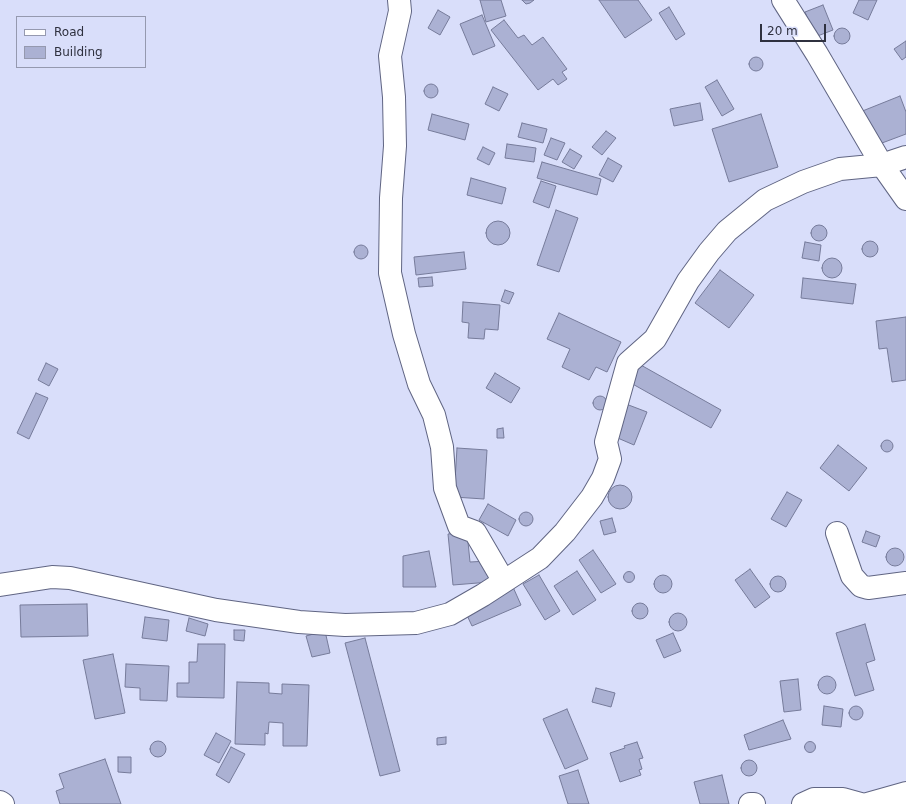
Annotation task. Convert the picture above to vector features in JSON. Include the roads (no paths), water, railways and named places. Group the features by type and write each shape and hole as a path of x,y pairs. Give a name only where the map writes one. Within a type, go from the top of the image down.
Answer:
{"street":[{"path":"399,0 400,11 390,56 394,97 395,146 391,198 390,273 404,334 419,384 434,415 442,447 445,488 459,526 475,532 503,580"},
{"path":"783,0 818,54 882,165 906,200"},
{"path":"0,585 52,578 70,578 216,610 292,621 345,625 416,623 450,614 540,558 565,532 592,498 603,478 610,459 606,442 628,363 655,340 688,281 709,252 727,231 765,200 803,182 840,169 882,165 906,157"},
{"path":"837,533 852,576 861,586 868,588 906,583"},
{"path":"867,804 906,793"},
{"path":"803,804 814,799 843,799 861,804"}]}
